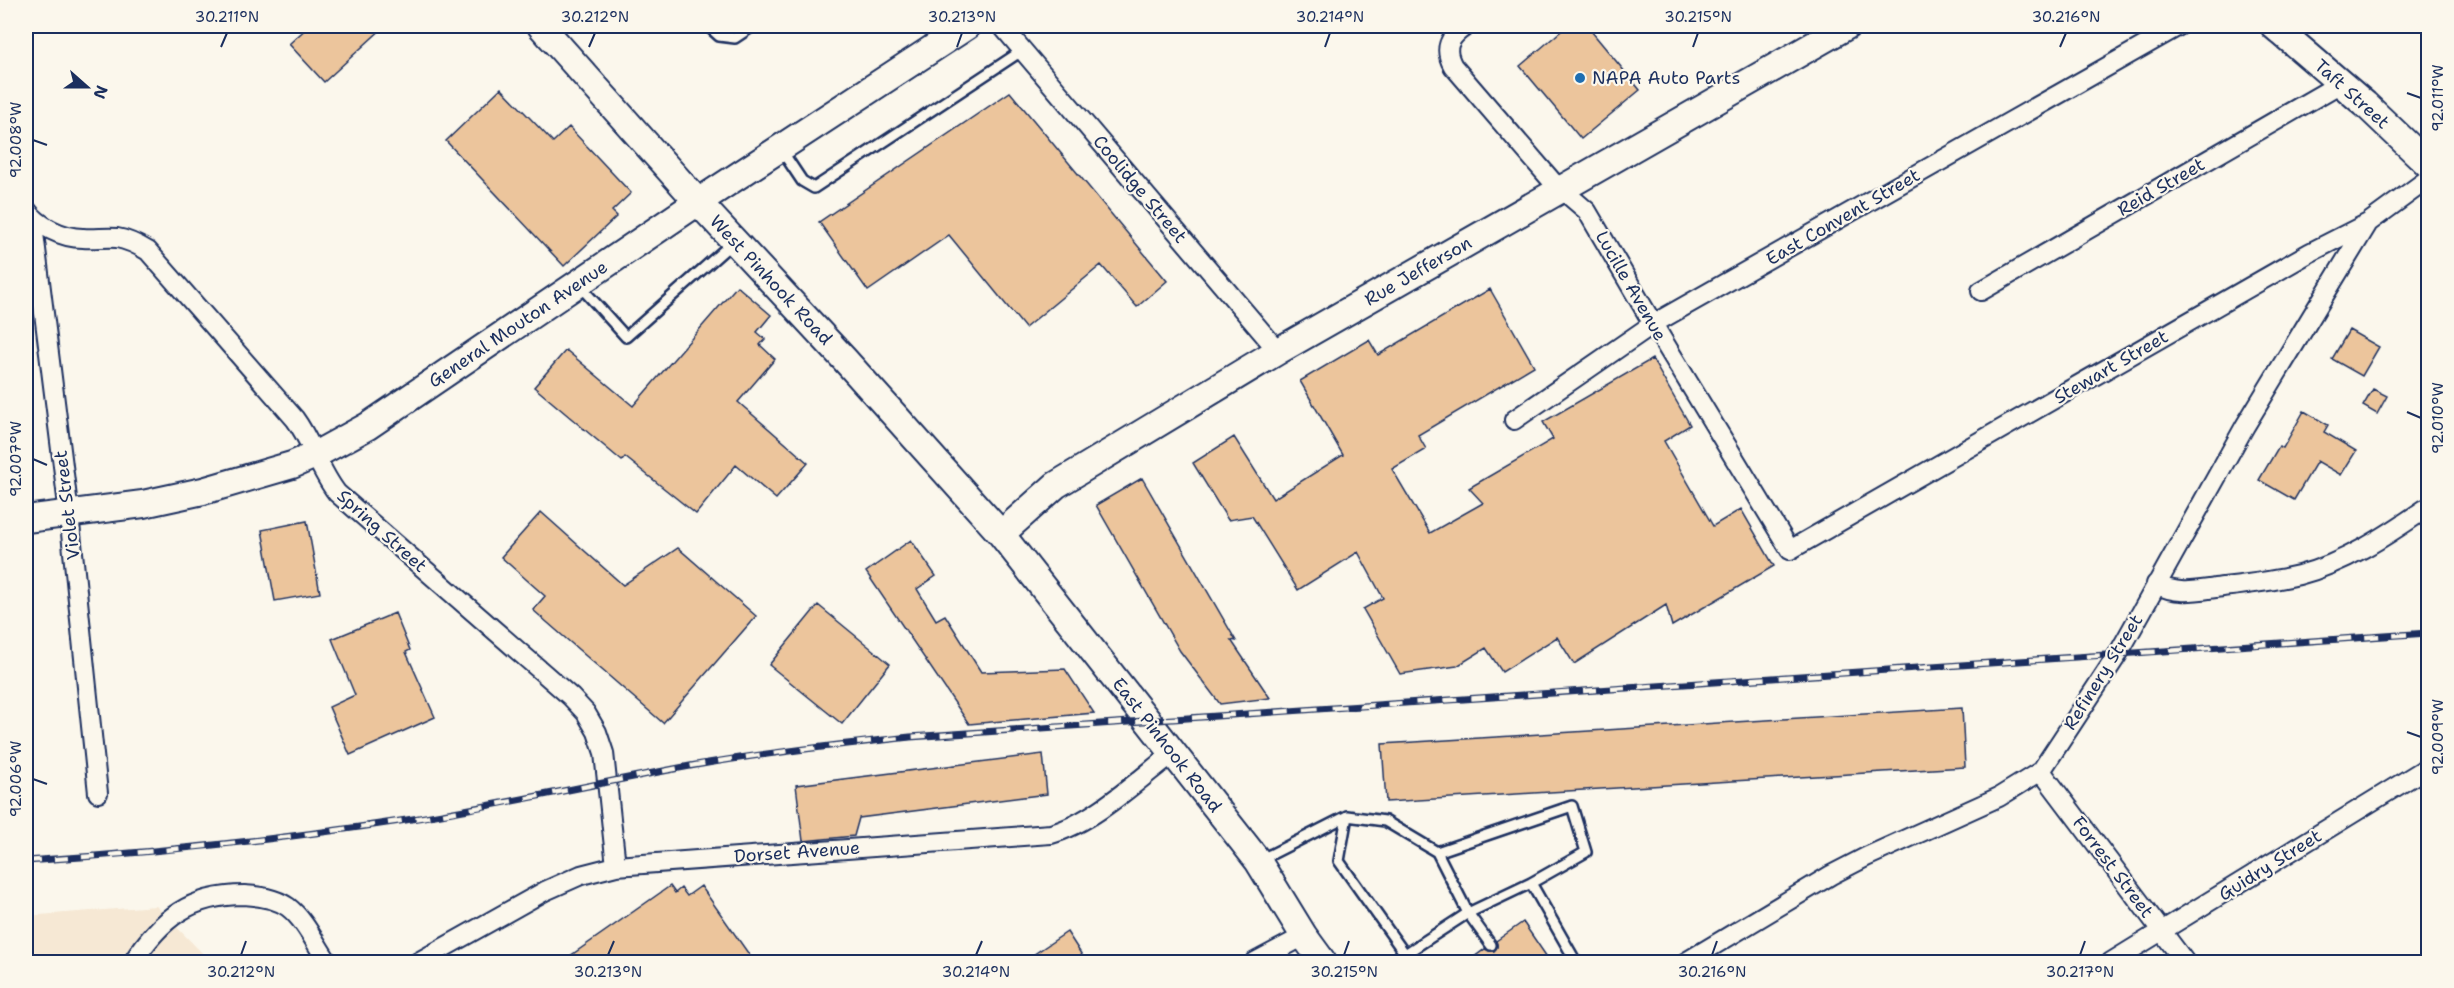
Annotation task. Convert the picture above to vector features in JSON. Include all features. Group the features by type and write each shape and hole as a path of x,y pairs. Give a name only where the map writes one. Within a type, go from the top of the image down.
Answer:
{"street":[{"name":"West Pinhook Road","path":"541,26 1001,534"},
{"name":"General Mouton Avenue","path":"26,519 143,504 203,491 292,465 315,455 368,426 698,202 967,26"},
{"name":"Coolidge Street","path":"1002,26 1278,351"},
{"name":"Lucille Avenue","path":"1466,26 1456,32 1447,45 1448,56 1453,66 1560,188 1587,211 1790,550"},
{"name":"Rue Jefferson","path":"1001,534 1056,485 1278,351 1847,26"},
{"name":"East Convent Street","path":"1514,420 1653,324 2180,26"},
{"name":"Taft Street","path":"2274,26 2341,83 2428,165"},
{"name":"Reid Street","path":"1981,291 2341,83"},
{"name":"Stewart Street","path":"1790,550 2367,223 2428,179"},
{"name":"Spring Street","path":"29,213 58,233 80,238 115,238 132,242 148,251 294,419 329,483 337,493 571,697 586,713 597,732 604,753 616,866"},
{"name":"Violet Street","path":"29,213 69,513 98,793"},
{"name":"Refinery Street","path":"1686,963 1831,875 1999,797 2041,771 2118,654 2245,426 2367,223"},
{"path":"2156,584 2169,591 2186,592 2272,581 2302,574 2340,561 2425,509"},
{"name":"East Pinhook Road","path":"1001,534 1258,861 1323,963"},
{"name":"Dorset Avenue","path":"418,963 544,891 580,875 616,866 1051,834 1081,823 1173,753"},
{"name":"Guidry Street","path":"2111,963 2428,767"},
{"name":"Forrest Street","path":"2041,771 2186,963"},
{"path":"134,963 160,927 180,910 201,900 223,895 255,896 277,901 288,908 298,916 328,963"},
{"path":"1255,963 1304,936"}],"lane":[{"path":"708,26 719,36 727,38 735,38 753,26"},
{"path":"780,148 802,181 814,188 1023,50"},
{"path":"578,284 626,337 734,241"},
{"path":"1347,816 1339,861 1405,954 1468,914 1531,883 1586,852 1572,806 1437,852"},
{"path":"1258,861 1347,816 1385,821 1437,852 1468,914 1491,945"},
{"path":"1531,883 1576,963"}],"shaded area":[{"path":"156,906 211,962 26,962 26,916"}],"building":[{"path":"309,26 385,26 324,82 289,44"},
{"name":"NAPA Auto Parts","path":"1567,26 1587,26 1640,90 1581,139 1520,66"},
{"path":"501,88 553,142 569,127 631,193 612,211 617,216 564,266 446,141"},
{"path":"1010,92 1167,281 1137,307 1101,265 1025,328 949,235 868,291 819,222"},
{"path":"737,286 771,315 757,332 765,339 760,345 775,359 738,402 808,463 776,499 736,465 696,514 625,457 622,461 534,387 566,350 633,406"},
{"path":"1490,289 1534,366 1418,435 1426,449 1392,469 1430,533 1483,503 1469,488 1553,439 1543,422 1652,359 1690,425 1664,441 1713,526 1741,509 1774,566 1672,626 1666,605 1574,664 1557,637 1502,672 1486,648 1457,666 1400,674 1363,609 1383,598 1358,552 1298,590 1252,516 1228,520 1193,463 1234,437 1273,499 1343,455 1300,381 1369,340 1378,355"},
{"path":"2349,330 2379,347 2362,376 2332,359"},
{"path":"2373,389 2387,396 2377,414 2363,406"},
{"path":"2304,411 2328,425 2324,432 2356,451 2341,475 2317,461 2294,500 2259,480 2279,446 2283,448"},
{"path":"1142,478 1236,641 1231,640 1270,698 1220,704 1180,651 1096,505"},
{"path":"541,512 623,585 678,548 756,616 663,723 533,610 545,596 501,557"},
{"path":"307,521 320,593 275,601 262,530"},
{"path":"911,540 936,576 917,589 936,620 945,615 981,672 1065,669 1094,713 969,724 866,572"},
{"path":"818,605 890,664 842,724 769,665"},
{"path":"395,613 410,650 406,652 435,717 350,755 329,707 355,695 332,639"},
{"path":"1962,708 1965,767 1386,802 1382,744"},
{"path":"1043,754 1047,794 859,818 854,836 803,841 796,785"},
{"path":"670,886 675,893 681,888 687,896 701,886 755,963 560,963"},
{"path":"1523,922 1551,963 1466,963 1485,949 1494,951 1497,947 1496,941"},
{"path":"1067,932 1087,963 1021,963"}],"railway":[{"path":"26,861 213,845 353,828 473,809 717,761 910,737 2428,633"}],"place":[{"name":"NAPA Auto Parts","path":"1580,78"}]}
